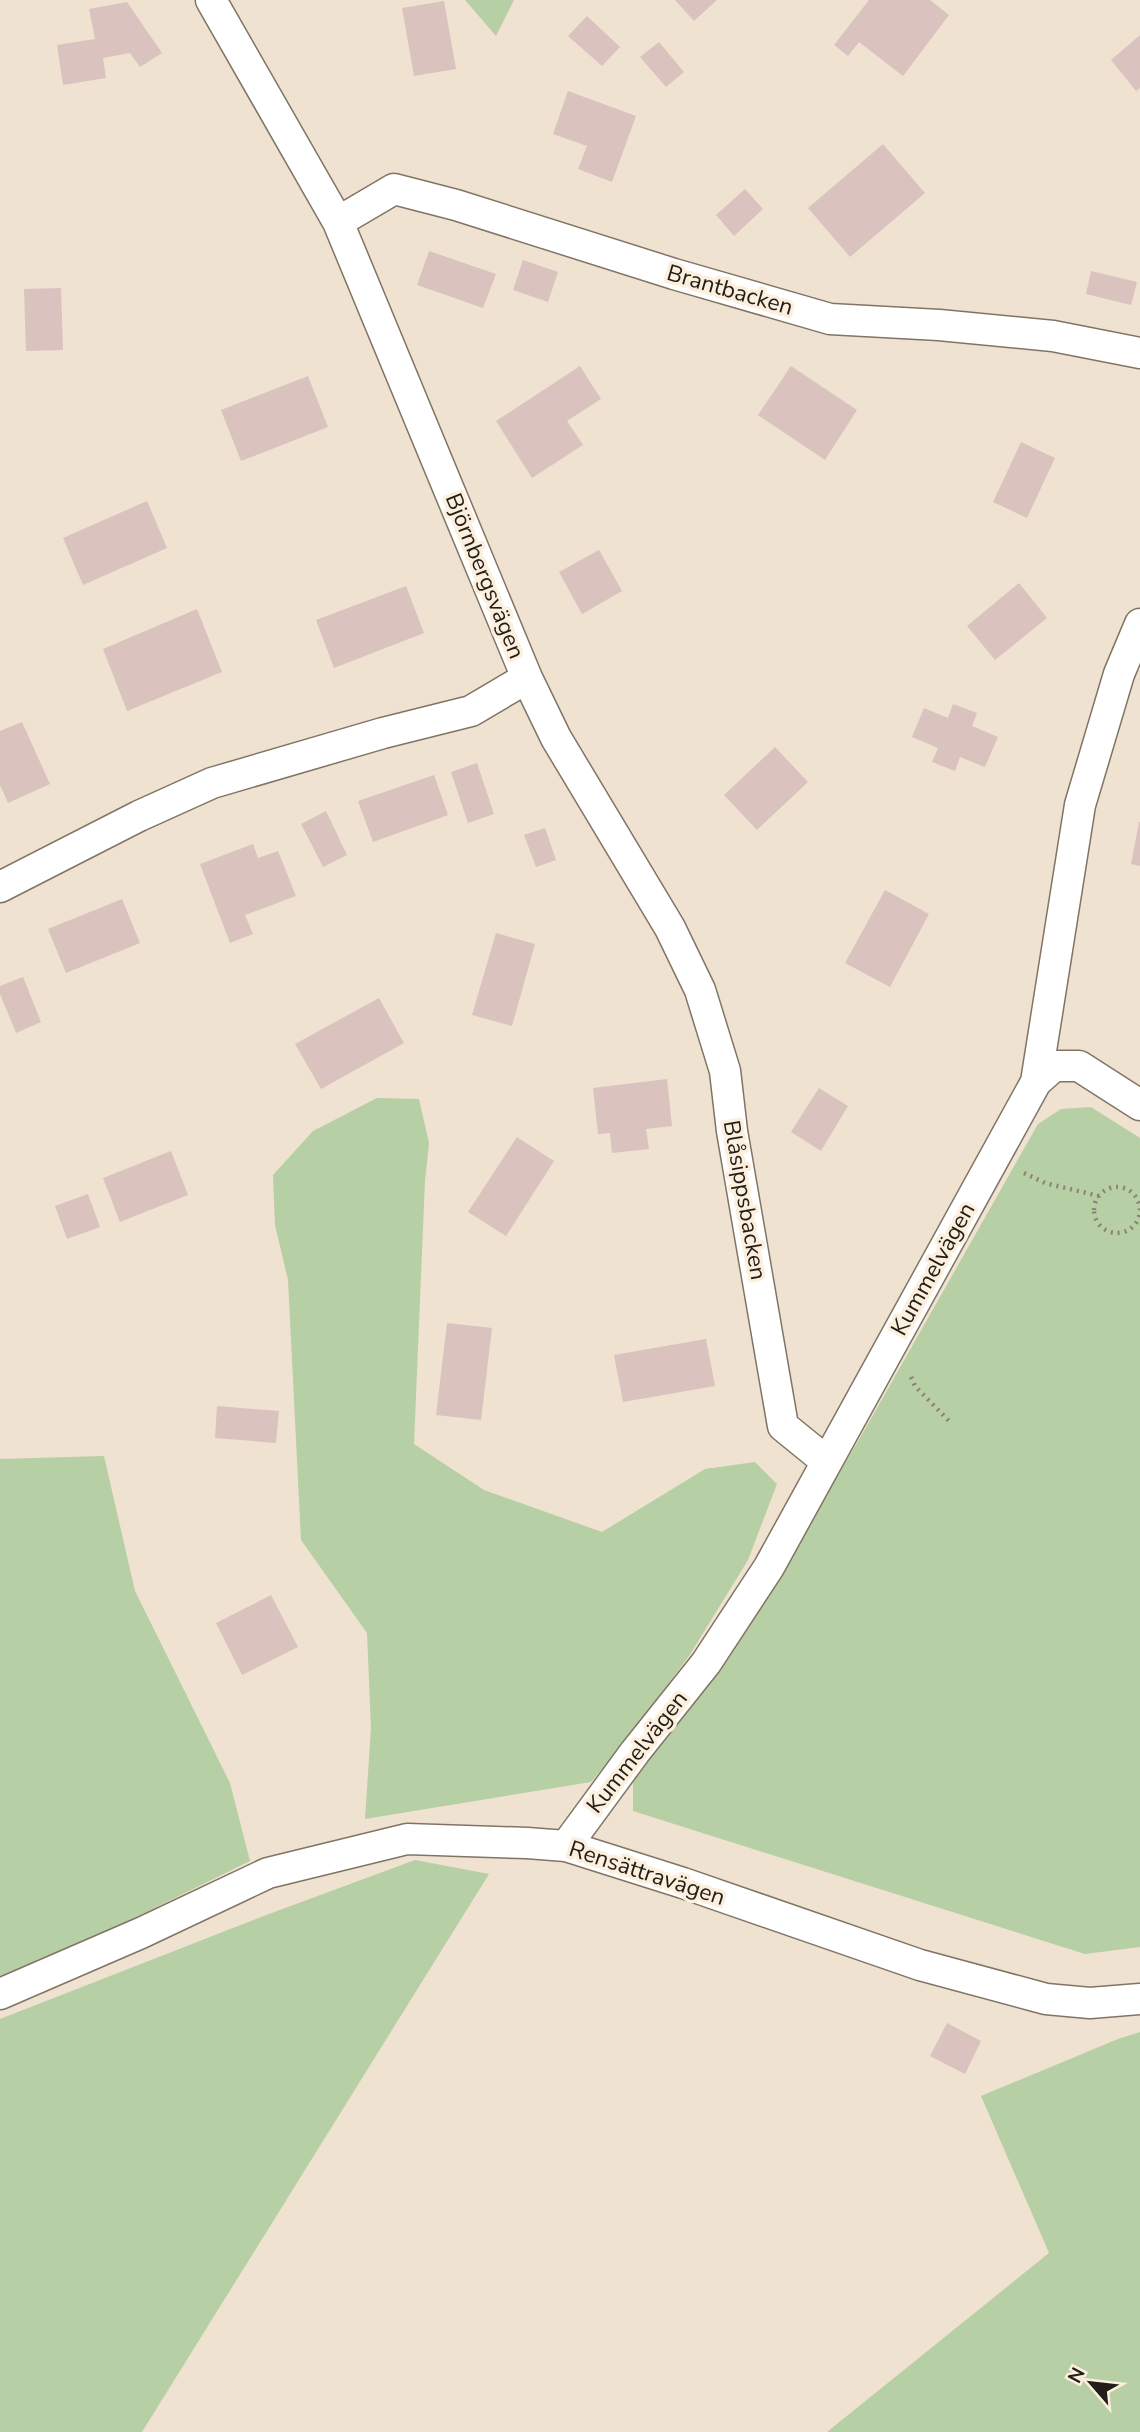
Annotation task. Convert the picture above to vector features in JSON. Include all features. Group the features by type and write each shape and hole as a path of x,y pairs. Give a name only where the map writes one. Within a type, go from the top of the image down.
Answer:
{"street":[{"name":"Björnbergsvägen","path":"0,887 139,816 212,783 383,733 471,711 527,678 338,222 211,0"},
{"name":"Brantbacken","path":"338,222 394,189 456,205 674,274 830,319 939,325 1053,336 1140,353"},
{"name":"Kummelvägen","path":"566,1846 635,1752 706,1663 769,1567 1036,1082 1080,805 1119,674 1140,625"},
{"name":"Blåsippsbacken","path":"527,678 556,738 670,928 700,990 725,1071 732,1131 783,1426 826,1461"},
{"path":"1036,1082 1054,1066 1079,1066 1140,1105"},
{"name":"Rensättravägen","path":"0,1994 141,1933 268,1873 407,1839 566,1846 683,1883 920,1965 1046,1999 1090,2004 1140,1999"}],"path":[{"path":"994,1159 1045,1183 1099,1196"},
{"path":"1112,1188 1126,1190 1137,1199 1140,1214 1133,1227 1119,1233 1111,1232 1099,1224 1096,1202 1099,1196 1112,1188"},
{"path":"895,1338 915,1386 949,1421"}],"green space":[{"path":"465,0 514,0 496,36"},
{"path":"377,1098 419,1099 429,1143 425,1181 414,1444 484,1490 602,1532 705,1469 755,1462 777,1484 748,1560 689,1656 625,1742 591,1782 365,1819 371,1728 367,1633 301,1540 288,1280 275,1225 273,1175 313,1131"},
{"path":"1091,1107 1140,1138 1140,1947 1085,1954 633,1811 633,1770 776,1579 860,1438 1038,1124 1061,1109"},
{"path":"104,1456 135,1591 230,1783 250,1861 77,1946 0,1976 0,1459"},
{"path":"415,1860 489,1874 142,2432 0,2432 0,2019"},
{"path":"1140,2032 1140,2432 827,2432 1049,2253 981,2096"}],"building":[{"path":"675,0 717,0 694,21"},
{"path":"869,0 930,0 949,15 903,76 859,42 848,56 834,45"},
{"path":"444,1 456,69 414,76 402,8"},
{"path":"127,2 162,53 140,67 130,53 103,58 106,78 63,85 57,45 95,39 89,9"},
{"path":"587,16 620,47 602,66 568,36"},
{"path":"1140,35 1140,88 1136,91 1111,60"},
{"path":"659,42 684,72 666,87 640,57"},
{"path":"568,91 636,116 612,182 578,169 587,146 553,134"},
{"path":"883,144 925,193 850,257 808,208"},
{"path":"745,189 763,209 734,236 716,215"},
{"path":"429,251 496,274 483,308 417,285"},
{"path":"523,260 558,272 548,302 513,290"},
{"path":"1091,271 1137,282 1131,305 1086,294"},
{"path":"61,288 63,350 26,351 24,289"},
{"path":"580,366 601,399 567,421 583,445 532,478 496,421"},
{"path":"791,366 857,410 825,460 758,415"},
{"path":"308,376 328,427 241,461 221,410"},
{"path":"1021,442 1055,458 1027,518 993,502"},
{"path":"147,501 167,548 83,585 63,538"},
{"path":"599,550 622,591 582,614 559,572"},
{"path":"1019,583 1047,618 995,660 967,626"},
{"path":"406,586 424,633 334,668 316,620"},
{"path":"197,609 222,672 127,711 103,649"},
{"path":"953,704 977,713 972,726 998,737 985,767 960,757 955,771 932,762 938,748 912,737 924,708 948,718"},
{"path":"22,722 50,784 8,803 0,785 0,731"},
{"path":"775,747 808,782 757,830 724,795"},
{"path":"477,763 494,814 468,823 451,772"},
{"path":"434,775 448,815 373,842 358,801"},
{"path":"326,811 347,855 323,867 301,824"},
{"path":"1140,822 1140,866 1131,864"},
{"path":"545,828 556,860 536,867 524,835"},
{"path":"253,844 258,858 278,851 296,896 245,915 253,934 230,943 200,864"},
{"path":"885,890 929,914 890,987 845,963"},
{"path":"122,899 140,943 66,973 48,929"},
{"path":"496,933 535,944 512,1026 472,1015"},
{"path":"23,977 41,1022 16,1033 0,994 0,986"},
{"path":"379,998 404,1043 321,1089 295,1044"},
{"path":"667,1079 672,1126 646,1129 649,1149 612,1153 610,1133 598,1134 593,1088"},
{"path":"819,1088 848,1106 821,1151 791,1132"},
{"path":"517,1137 554,1161 506,1236 468,1212"},
{"path":"171,1151 188,1195 120,1222 103,1178"},
{"path":"88,1194 100,1227 67,1239 55,1206"},
{"path":"447,1323 492,1328 481,1420 436,1415"},
{"path":"706,1339 715,1386 623,1402 614,1355"},
{"path":"217,1406 279,1411 276,1443 215,1438"},
{"path":"271,1595 298,1647 242,1675 216,1623"},
{"path":"947,2023 981,2041 965,2074 930,2056"}]}
